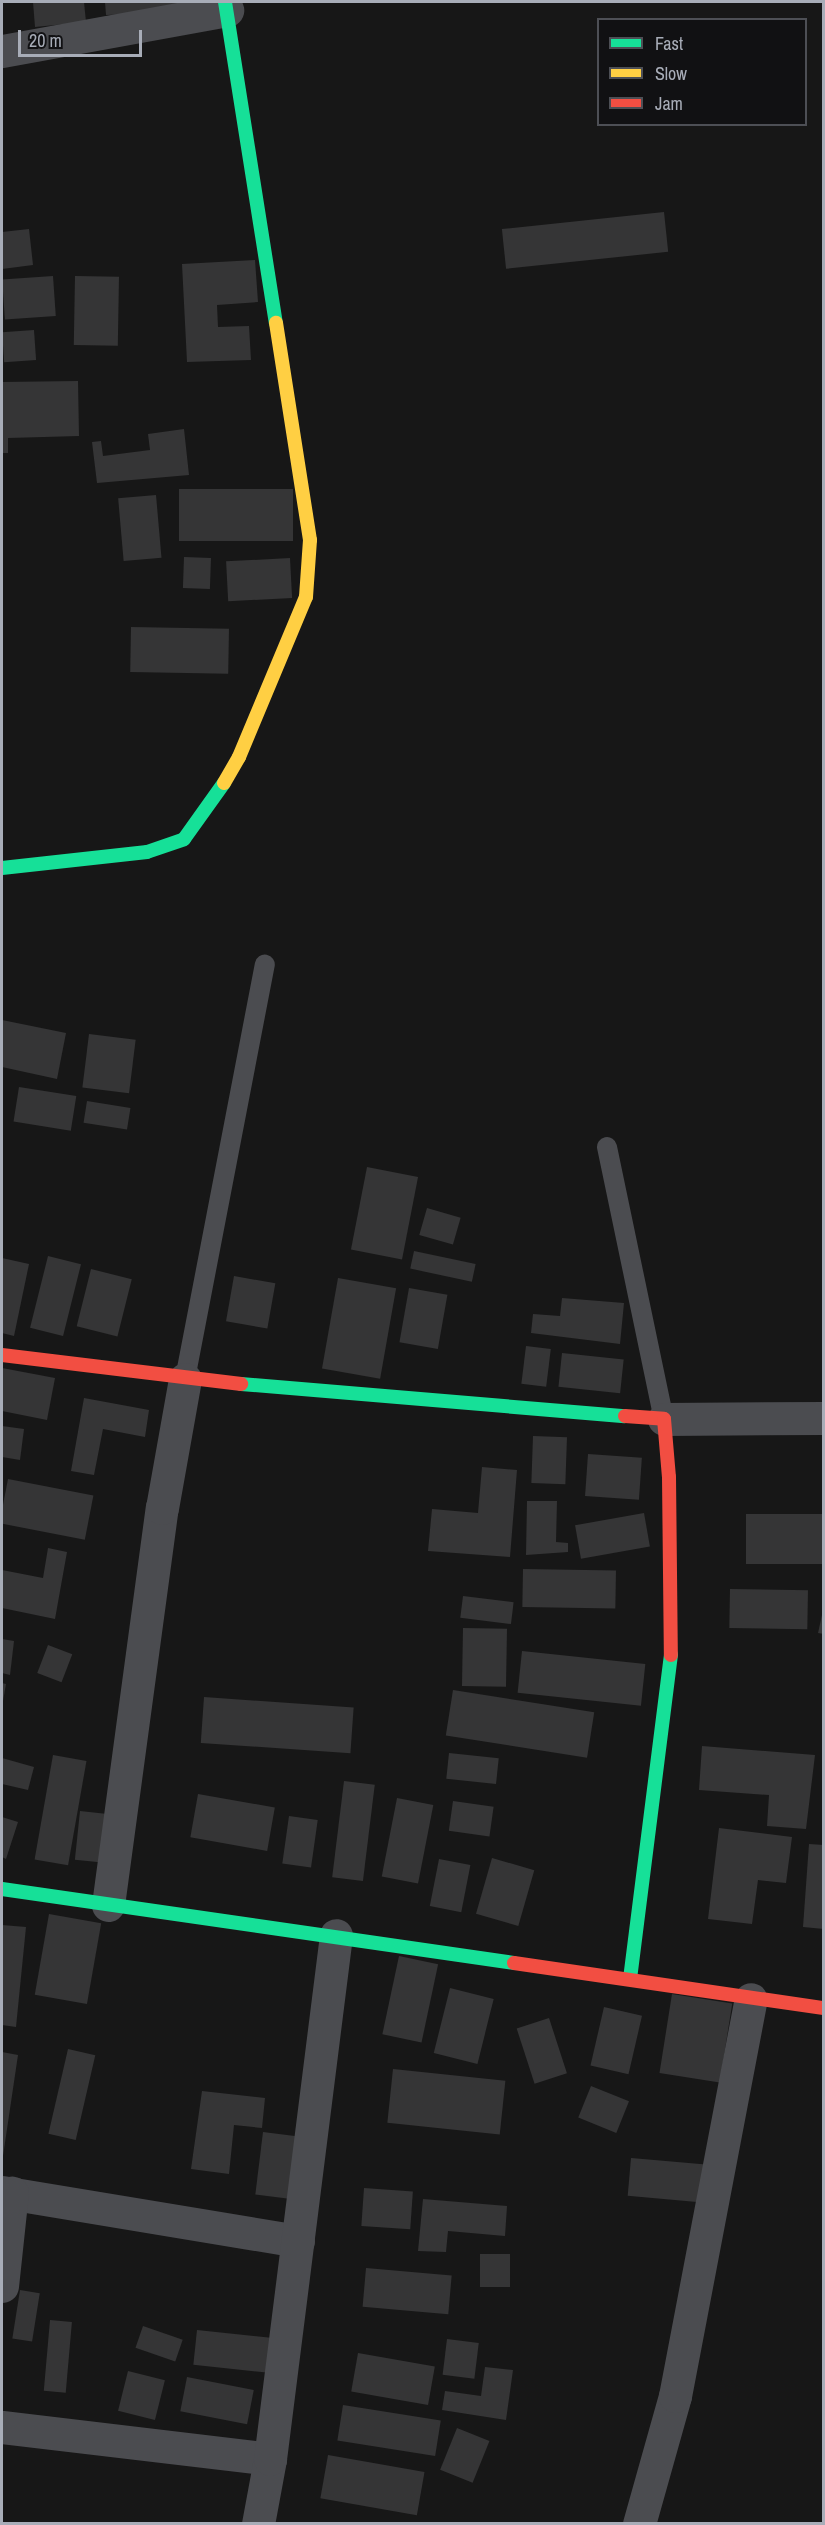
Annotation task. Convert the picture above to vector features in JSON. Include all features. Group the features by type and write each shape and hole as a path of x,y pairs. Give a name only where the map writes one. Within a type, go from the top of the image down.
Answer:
{"street":[{"path":"2,51 226,6 310,540 306,597 239,758 213,802 184,839 147,852 2,868"},
{"path":"2,1355 185,1379 664,1419 824,1418"},
{"path":"108,1905 162,1508 185,1379"},
{"path":"630,1979 671,1658 669,1477 664,1419"},
{"path":"2,1889 336,1935 751,1999 824,2008"},
{"path":"258,2523 270,2459 336,1935"},
{"path":"639,2523 675,2396 751,1999"},
{"path":"2,2286 7,2193 298,2241"},
{"path":"2,2427 270,2459"}],"lane":[{"path":"185,1379 265,965"},
{"path":"607,1147 664,1419"}],"building":[{"path":"33,2 84,2 86,22 35,27"},
{"path":"105,2 188,2 189,12 106,15"},
{"path":"664,212 668,252 506,269 502,229"},
{"path":"29,229 33,265 2,269 2,232"},
{"path":"255,260 258,302 217,305 218,327 249,326 251,360 187,362 182,264"},
{"path":"53,276 56,316 5,319 2,280"},
{"path":"75,276 119,277 118,346 74,345"},
{"path":"34,330 36,360 4,362 2,332"},
{"path":"78,381 79,436 8,438 8,453 2,453 2,382"},
{"path":"184,429 189,475 97,483 92,442 101,441 103,456 150,450 148,434"},
{"path":"179,489 293,489 293,541 179,541"},
{"path":"156,495 161,558 124,561 118,498"},
{"path":"184,557 211,558 210,589 183,588"},
{"path":"290,558 292,598 228,601 226,561"},
{"path":"131,627 229,629 228,674 130,672"},
{"path":"2,1020 66,1033 57,1079 2,1067"},
{"path":"89,1034 136,1040 129,1093 82,1088"},
{"path":"19,1087 76,1096 71,1131 14,1122"},
{"path":"87,1101 130,1108 127,1130 84,1123"},
{"path":"367,1167 418,1177 402,1259 351,1249"},
{"path":"427,1208 461,1218 453,1245 419,1235"},
{"path":"414,1251 476,1264 472,1282 410,1269"},
{"path":"48,1256 81,1264 63,1336 30,1328"},
{"path":"2,1258 29,1264 14,1336 2,1333"},
{"path":"91,1269 132,1279 117,1336 77,1326"},
{"path":"234,1276 275,1283 267,1329 226,1321"},
{"path":"338,1278 396,1288 380,1379 322,1369"},
{"path":"409,1288 447,1295 438,1349 399,1342"},
{"path":"562,1298 624,1303 620,1344 531,1333 533,1314 560,1316"},
{"path":"526,1346 551,1349 546,1387 521,1384"},
{"path":"562,1353 624,1359 620,1393 558,1387"},
{"path":"2,1368 55,1378 47,1420 2,1411"},
{"path":"84,1398 149,1410 145,1437 103,1429 94,1475 71,1471"},
{"path":"2,1426 24,1429 20,1460 2,1457"},
{"path":"533,1436 567,1437 565,1484 531,1483"},
{"path":"588,1454 642,1458 639,1500 585,1496"},
{"path":"482,1467 517,1470 510,1557 428,1551 432,1509 478,1513"},
{"path":"8,1479 93,1496 85,1540 2,1524 2,1510"},
{"path":"527,1501 557,1501 556,1542 568,1543 568,1552 526,1555"},
{"path":"644,1513 650,1546 581,1559 575,1525"},
{"path":"746,1514 824,1514 824,1564 746,1564"},
{"path":"48,1548 67,1552 55,1619 2,1608 2,1570 43,1578"},
{"path":"523,1569 616,1571 615,1609 522,1607"},
{"path":"730,1589 808,1590 807,1629 729,1628"},
{"path":"463,1596 514,1602 511,1624 460,1618"},
{"path":"824,1606 824,1634 818,1633"},
{"path":"463,1628 507,1629 506,1687 462,1686"},
{"path":"2,1639 14,1641 10,1675 2,1673"},
{"path":"48,1645 72,1654 62,1682 37,1673"},
{"path":"522,1651 645,1664 641,1706 518,1693"},
{"path":"2,1683 6,1684 3,1701 2,1701"},
{"path":"453,1690 594,1712 587,1758 446,1735"},
{"path":"204,1697 354,1707 350,1753 201,1743"},
{"path":"702,1746 815,1755 806,1829 767,1826 769,1795 699,1790"},
{"path":"449,1753 499,1758 496,1784 446,1779"},
{"path":"53,1755 86,1761 68,1865 35,1859"},
{"path":"2,1758 34,1767 28,1790 2,1784"},
{"path":"344,1781 375,1785 363,1881 332,1877"},
{"path":"198,1794 275,1808 267,1851 190,1837"},
{"path":"397,1798 433,1805 418,1884 382,1877"},
{"path":"453,1801 494,1807 489,1836 449,1831"},
{"path":"80,1811 110,1814 105,1863 75,1860"},
{"path":"289,1816 318,1820 311,1868 282,1864"},
{"path":"2,1817 18,1822 6,1859 2,1857"},
{"path":"719,1828 792,1837 786,1883 758,1880 752,1924 708,1919"},
{"path":"809,1844 824,1845 824,1929 803,1927"},
{"path":"492,1858 534,1870 518,1926 476,1914"},
{"path":"439,1859 470,1865 461,1912 430,1906"},
{"path":"49,1914 101,1923 87,2004 35,1995"},
{"path":"2,1925 26,1927 16,2027 2,2025"},
{"path":"399,1956 438,1964 421,2043 382,2034"},
{"path":"450,1988 494,1999 477,2064 434,2053"},
{"path":"672,1994 732,2004 720,2083 659,2073"},
{"path":"604,2007 642,2016 629,2074 591,2065"},
{"path":"549,2018 567,2073 535,2084 517,2029"},
{"path":"68,2049 95,2055 76,2140 48,2134"},
{"path":"2,2052 18,2055 3,2156 2,2156"},
{"path":"393,2069 505,2081 500,2135 387,2123"},
{"path":"591,2086 629,2101 616,2133 578,2118"},
{"path":"202,2091 265,2098 262,2128 234,2125 229,2174 191,2169"},
{"path":"263,2132 301,2137 293,2199 255,2195"},
{"path":"631,2158 706,2165 702,2202 628,2196"},
{"path":"364,2188 413,2191 410,2229 361,2226"},
{"path":"423,2199 507,2206 505,2236 448,2231 446,2252 418,2251"},
{"path":"480,2254 510,2254 510,2287 480,2287"},
{"path":"366,2268 452,2275 448,2314 363,2307"},
{"path":"20,2290 40,2293 32,2342 12,2338"},
{"path":"50,2320 72,2322 66,2393 44,2391"},
{"path":"143,2326 183,2340 175,2361 136,2348"},
{"path":"197,2330 271,2338 267,2373 193,2365"},
{"path":"447,2339 479,2343 474,2379 443,2375"},
{"path":"358,2353 435,2367 428,2405 351,2391"},
{"path":"485,2367 513,2370 506,2420 442,2410 445,2391 481,2396"},
{"path":"128,2371 165,2380 155,2420 118,2411"},
{"path":"187,2377 254,2390 247,2424 180,2411"},
{"path":"343,2405 441,2420 435,2456 337,2441"},
{"path":"457,2428 489,2441 473,2483 440,2470"},
{"path":"328,2455 425,2472 417,2515 320,2498"}],"traffic: fast":[{"path":"225,2 276,323"},
{"path":"2,868 147,852 184,839 224,783"},
{"path":"241,1384 625,1416"},
{"path":"630,1979 671,1655"},
{"path":"2,1889 514,1963"}],"traffic: slow":[{"path":"224,783 239,757 306,597 310,540 276,323"}],"traffic: jam":[{"path":"2,1355 241,1384"},
{"path":"625,1416 664,1419 669,1477 671,1655"},
{"path":"514,1963 824,2008"}]}
